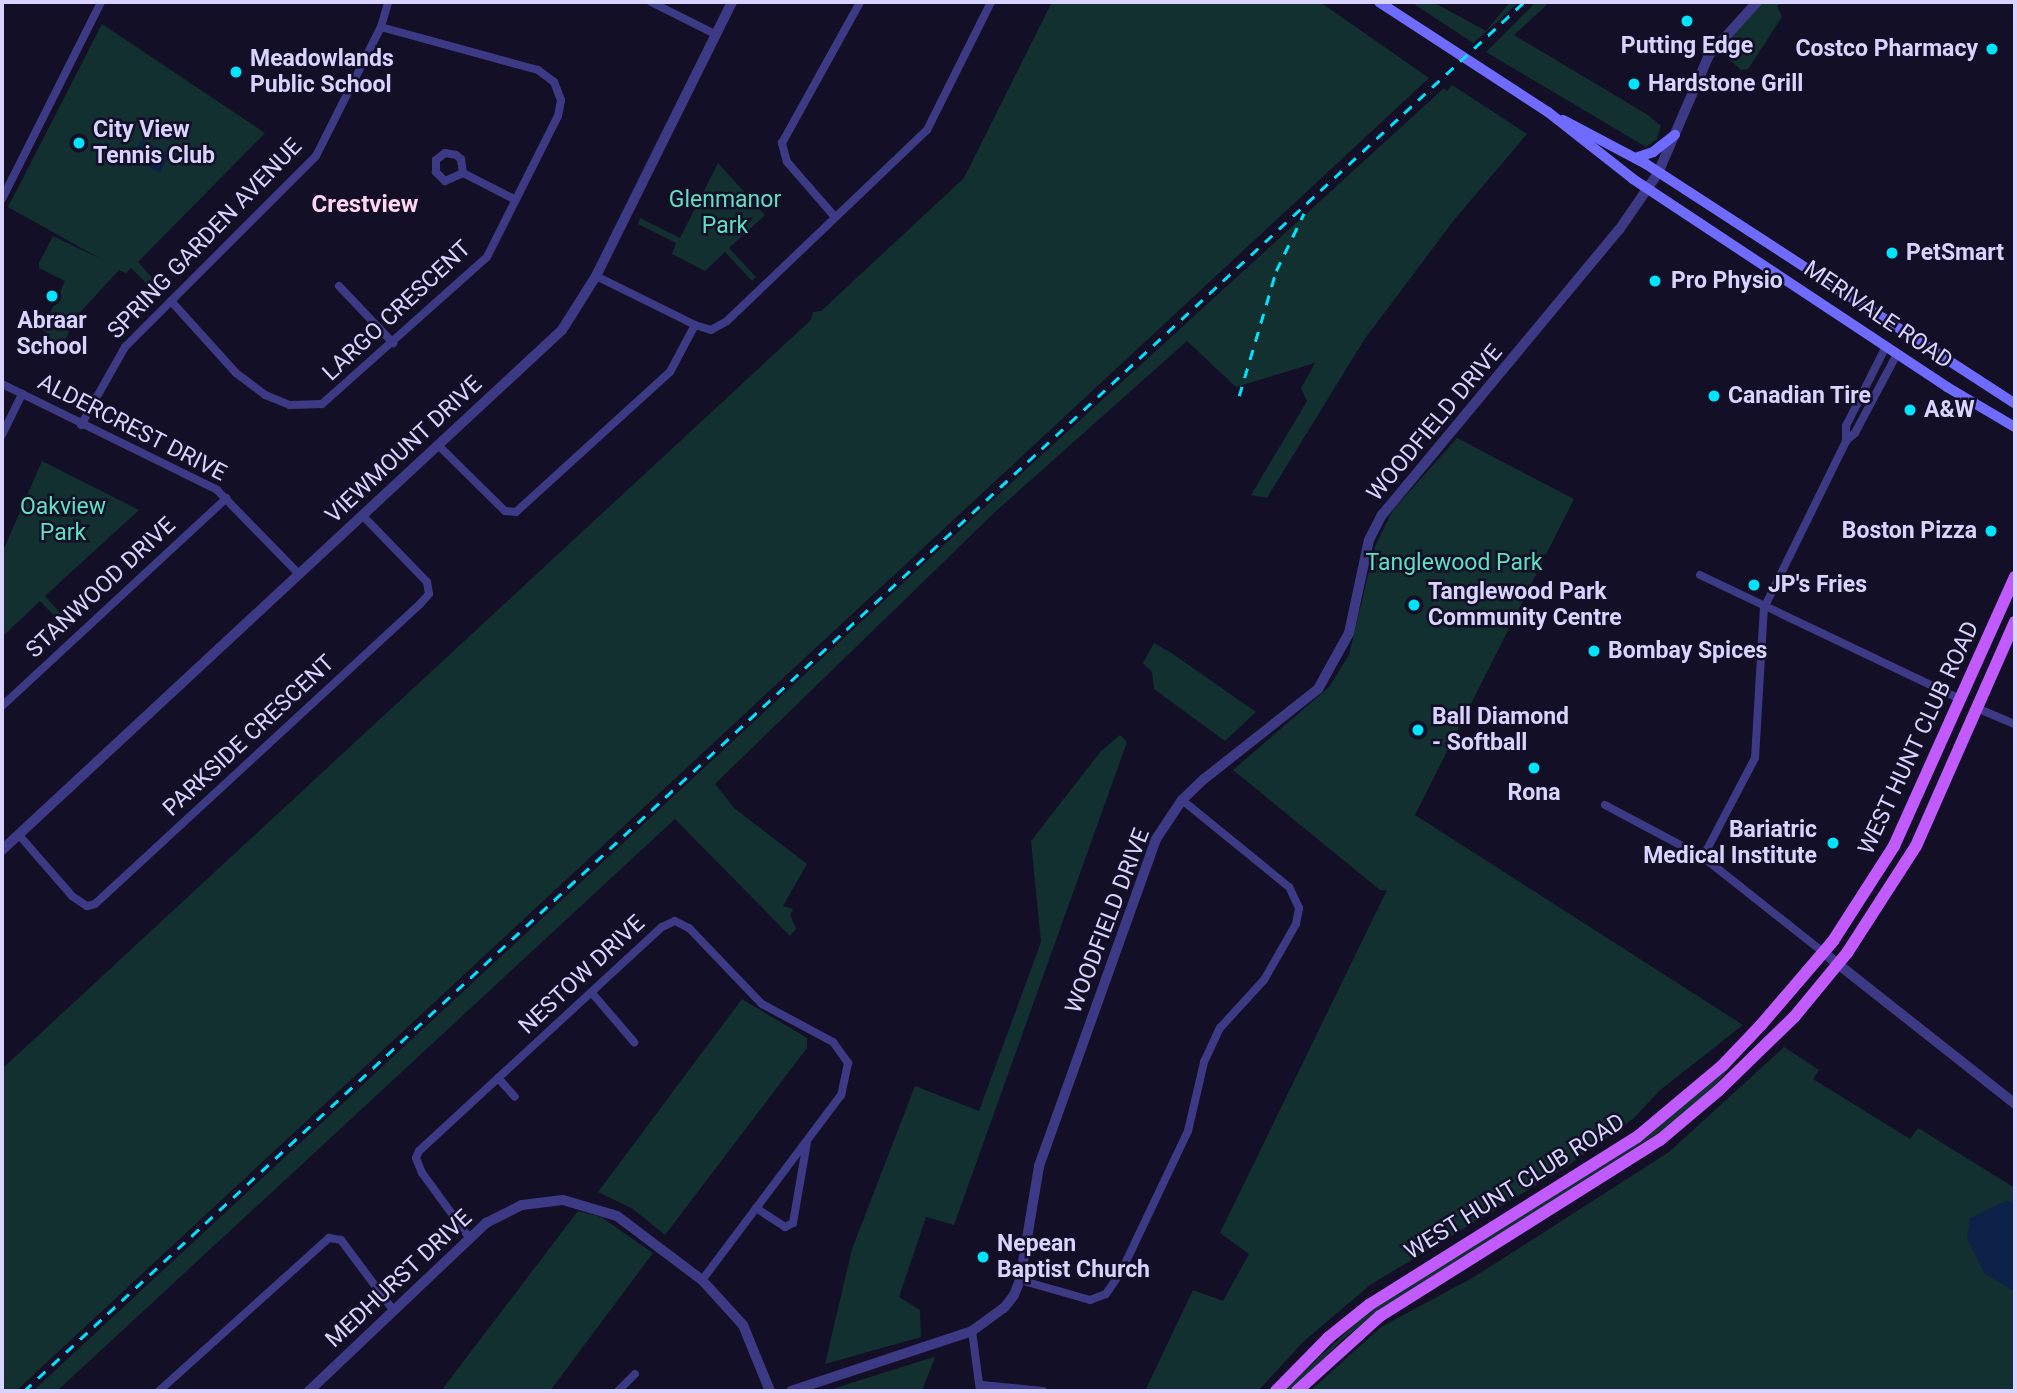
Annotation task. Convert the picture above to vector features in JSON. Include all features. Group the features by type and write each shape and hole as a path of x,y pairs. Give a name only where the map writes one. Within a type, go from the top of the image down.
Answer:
{"main road":[{"name":"MERIVALE ROAD","path":"1379,2 1548,112 1635,158 2015,404"},
{"name":"MERIVALE ROAD","path":"1548,112 1597,155 1897,354 2015,427"},
{"path":"1635,158 1653,152 1675,135"},
{"name":"WEST HUNT CLUB ROAD","path":"1276,1391 1328,1339 1369,1305 1593,1167 1647,1129 1723,1065 1824,953 1895,846 2015,577"},
{"name":"WEST HUNT CLUB ROAD","path":"1297,1391 1380,1316 1660,1140 1758,1054 1837,964 1916,846 1979,709 2015,622"},
{"path":"1962,700 1979,709"}],"street":[{"path":"2,199 101,2"},
{"name":"SPRING GARDEN AVENUE","path":"80,425 125,347 316,156 381,27 388,2"},
{"path":"651,2 715,34"},
{"name":"VIEWMOUNT DRIVE","path":"2,850 562,330 596,276 732,2"},
{"path":"835,217 787,162 782,144 860,2"},
{"path":"596,276 695,325 711,330 727,321 927,131 991,2"},
{"name":"WOODFIELD DRIVE","path":"791,1391 972,1331 1004,1308 1020,1280 1039,1166 1156,839 1182,800 1318,689 1349,633 1369,540 1382,515 1596,262 1658,173 1709,55 1757,2"},
{"name":"LARGO CRESCENT","path":"171,301 236,373 265,395 290,405 322,404 393,344 487,257 558,116 561,100 554,82 538,70 381,27"},
{"path":"463,173 514,200"},
{"path":"339,286 393,344"},
{"path":"438,446 505,511 516,512 670,372 695,325"},
{"path":"1846,442 1845,429 1886,346"},
{"path":"1703,857 1755,758 1764,608 1846,442 1855,433 1897,354"},
{"name":"ALDERCREST DRIVE","path":"2,384 227,498 299,574"},
{"path":"2,435 22,394"},
{"name":"STANWOOD DRIVE","path":"2,706 227,498"},
{"name":"PARKSIDE CRESCENT","path":"19,835 72,896 87,906 96,904 425,599 427,582 362,515"},
{"path":"1700,575 1764,608 1962,700"},
{"path":"1979,709 2015,724"},
{"path":"1020,1280 1090,1300 1106,1294 1122,1270 1188,1131 1204,1062 1220,1028 1264,980 1296,924 1296,894 1182,800"},
{"path":"1605,805 1703,857 2015,1104"},
{"name":"NESTOW DRIVE","path":"468,1236 422,1173 416,1158 662,926 675,921 689,928 762,1004 833,1042 846,1056 847,1079 841,1095 702,1280"},
{"path":"592,993 634,1042"},
{"path":"498,1078 515,1097"},
{"name":"NESTOW DRIVE","path":"756,1208 785,1227 793,1223 807,1141"},
{"name":"MEDHURST DRIVE","path":"309,1391 468,1236 522,1205 562,1200 617,1216 702,1280 743,1325 770,1391"},
{"path":"159,1391 329,1238 341,1240 394,1311"},
{"path":"972,1331 981,1388 1043,1391"},
{"path":"618,1391 635,1374"}],"green space":[{"path":"1052,2 1320,2 1429,78 16,1391 2,1391 2,1069 811,320 813,312 821,311 964,178"},
{"path":"1411,2 1433,2 1486,31 1510,2 1519,2 1473,43"},
{"path":"1536,2 1550,2 1514,35 1648,115 1661,126 1657,139 1646,147 1486,52"},
{"path":"1763,2 1782,2 1777,6 1782,17 1748,69 1741,70 1723,54 1723,46"},
{"path":"102,24 265,133 138,262 164,291 159,296 131,268 126,273 119,270 73,320 61,353 41,345 47,333 42,330 65,281 39,268 39,263 53,236 101,259 8,207"},
{"path":"1452,85 1527,134 1454,220 1364,340 1267,498 1251,495 1307,401 1301,388 1315,363 1236,387 1187,341 995,512 715,784 734,808 807,864 783,906 793,909 790,915 796,929 790,936 675,819 57,1391 33,1391 986,506 1444,88 1447,91"},
{"name":"Glenmanor Park","path":"718,163 765,215 729,248 756,277 752,281 725,252 705,271 672,254 676,243 638,224 640,218 680,238"},
{"name":"Tanglewood Park","path":"1457,438 1574,499 1415,815 1743,1025 1659,1091 1634,1118 1563,1169 1370,1285 1303,1342 1258,1391 1145,1391 1193,1290 1223,1301 1249,1254 1220,1233 1387,890 1380,890 1233,770 1329,687 1349,655 1375,546 1393,510"},
{"name":"Oakview Park","path":"42,461 139,510 45,596 72,626 68,630 40,601 2,637 2,553"},
{"path":"1154,643 1256,712 1225,741 1154,689 1152,672 1143,663"},
{"path":"1120,735 1127,742 954,1225 926,1217 899,1297 920,1310 921,1337 825,1364 852,1249 915,1086 979,1111 1041,942 1031,841 1101,751"},
{"path":"742,999 807,1038 807,1048 665,1235 633,1209 598,1192"},
{"path":"1784,1047 1819,1070 1813,1079 1910,1139 1918,1128 2015,1188 2015,1391 1310,1391 1381,1327 1474,1277 1669,1152"},
{"path":"1737,1059 1714,1087 1663,1130 1380,1310 1342,1340 1291,1391 1283,1391 1369,1311 1623,1153"},
{"path":"578,1211 601,1217 653,1253 550,1391 441,1391"},
{"path":"935,1357 922,1391 826,1391 924,1360"}],"water":[{"path":"141,140 170,154 160,173 132,159"},
{"path":"2006,1201 2015,1203 2015,1292 1984,1273 1967,1238 1970,1218"}],"railway":[{"path":"24,1391 1524,2"},
{"path":"1239,396 1276,271 1304,213"}],"place":[{"name":"Putting Edge","path":"1687,21"},
{"name":"Costco Pharmacy","path":"1992,49"},
{"name":"Meadowlands Public School","path":"236,72"},
{"name":"Hardstone Grill","path":"1634,84"},
{"name":"City View Tennis Club","path":"79,143"},
{"name":"PetSmart","path":"1892,253"},
{"name":"Pro Physio","path":"1655,281"},
{"name":"Abraar School","path":"52,296"},
{"name":"Canadian Tire","path":"1714,396"},
{"name":"A&W","path":"1910,410"},
{"name":"Boston Pizza","path":"1991,531"},
{"name":"JP's Fries","path":"1754,585"},
{"name":"Tanglewood Park Community Centre","path":"1414,605"},
{"name":"Bombay Spices","path":"1594,651"},
{"name":"Ball Diamond - Softball","path":"1418,730"},
{"name":"Rona","path":"1534,768"},
{"name":"Bariatric Medical Institute","path":"1833,843"},
{"name":"Nepean Baptist Church","path":"983,1257"}],"district":[{"name":"Crestview","path":"365,205"}]}
